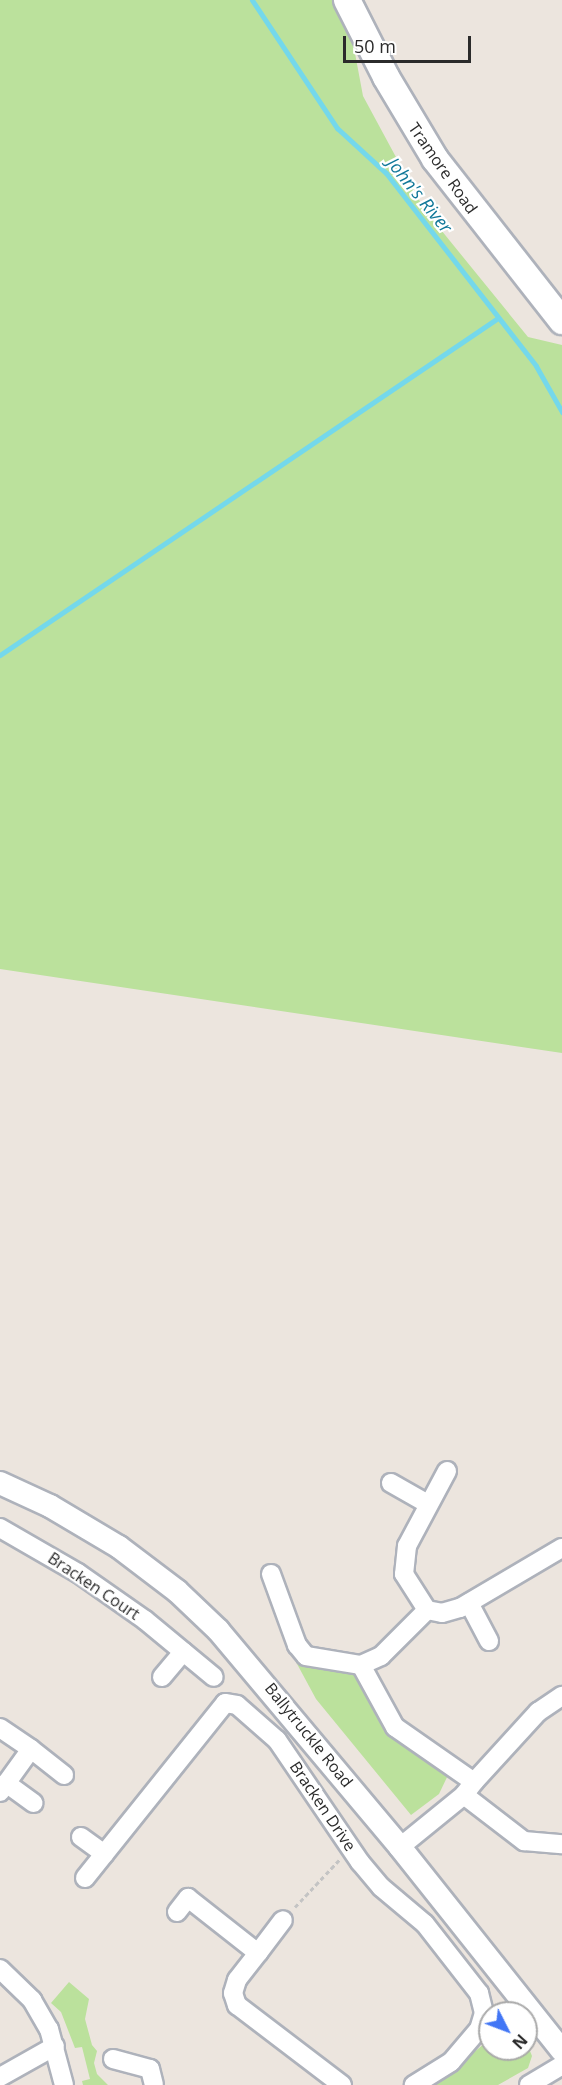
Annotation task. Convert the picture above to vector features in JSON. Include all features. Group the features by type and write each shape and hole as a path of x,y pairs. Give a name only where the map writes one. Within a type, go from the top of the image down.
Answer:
{"main road":[{"name":"Tramore Road","path":"347,0 386,77 435,159 562,321"}],"street":[{"path":"447,1471 407,1546 404,1574 427,1610 442,1613 469,1603 562,1548"},
{"name":"Ballytruckle Road","path":"0,1483 112,1543 200,1611 257,1672 562,2051"},
{"path":"391,1483 428,1504"},
{"name":"Bracken Court","path":"0,1528 78,1573 214,1677"},
{"path":"271,1574 297,1645 306,1656 361,1665 381,1656 427,1610"},
{"path":"469,1603 489,1641"},
{"path":"162,1677 183,1652"},
{"path":"361,1665 395,1727 469,1789 524,1841 562,1844"},
{"path":"400,1847 469,1789 538,1712 562,1695"},
{"name":"Bracken Drive","path":"85,1878 225,1703 237,1705 277,1740 381,1887 424,1924 479,1993 484,2013 479,2029 451,2062 414,2085"},
{"path":"0,1728 64,1775"},
{"path":"31,1749 3,1788 34,1803"},
{"path":"81,1837 104,1854"},
{"path":"177,1912 188,1898 258,1953"},
{"path":"283,1920 237,1980 233,1993 237,2005 342,2085"},
{"path":"0,1970 32,2000 55,2046 64,2085"},
{"path":"0,2077 55,2046"},
{"path":"113,2059 150,2068 154,2085"},
{"path":"529,2085 562,2065"}],"path":[{"path":"283,1920 351,1847"}],"green space":[{"path":"0,0 345,0 363,96 424,209 528,337 562,345 562,1053 0,969"},
{"path":"296,1662 340,1666 355,1673 389,1734 449,1773 439,1794 411,1815 316,1699"},
{"path":"69,1982 89,1999 85,2019 92,2045 97,2051 94,2063 97,2074 108,2085 83,2085 82,2081 90,2079 82,2047 75,2048 61,2012 51,2003"},
{"path":"478,2049 478,2061 530,2061 528,2068 498,2085 434,2085"}],"waterway":[{"name":"John's River","path":"252,0 337,128 386,173 536,366 562,412"},
{"path":"0,655 498,318"}]}
